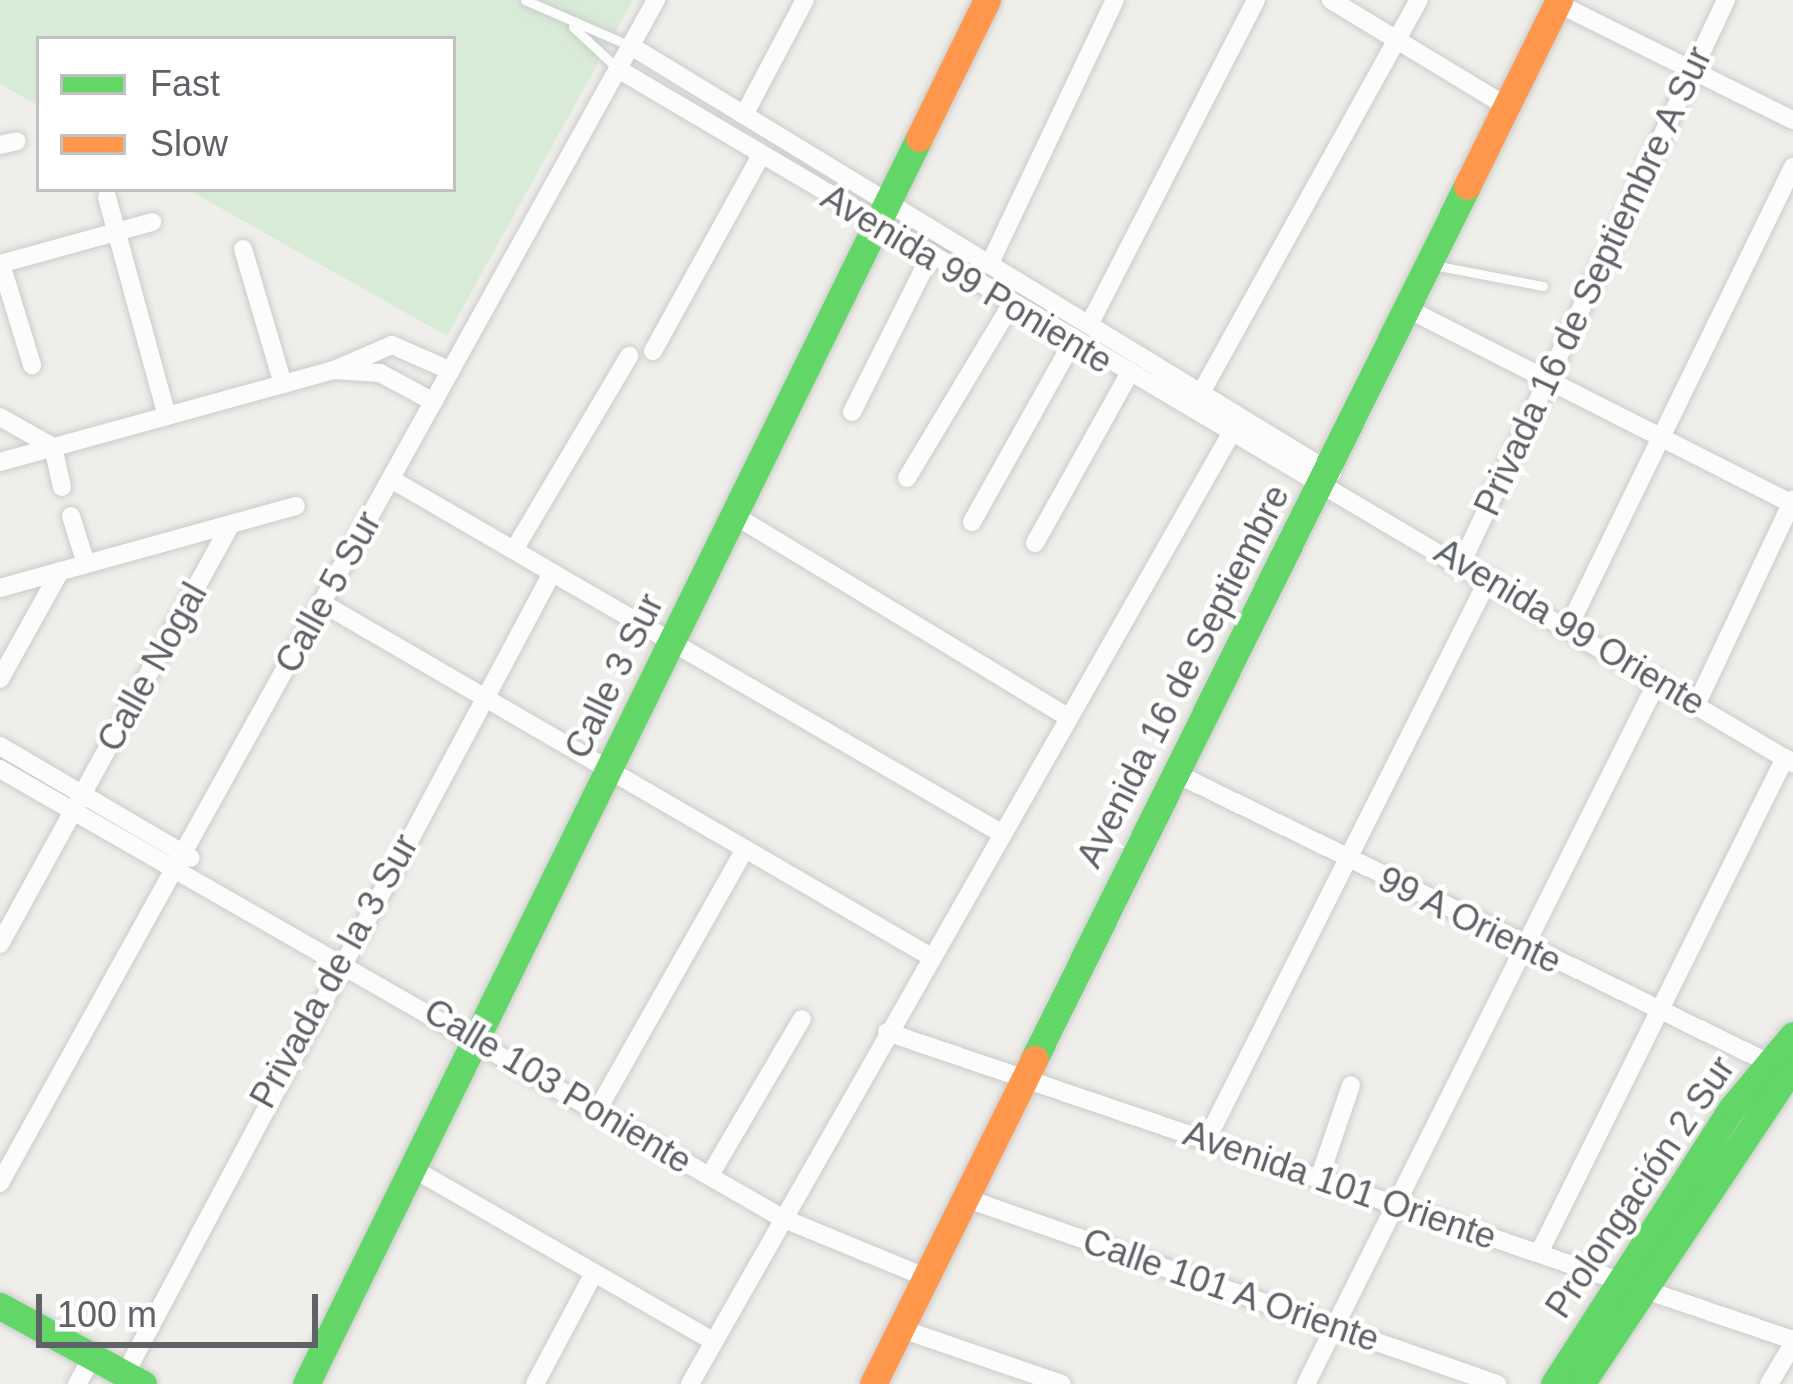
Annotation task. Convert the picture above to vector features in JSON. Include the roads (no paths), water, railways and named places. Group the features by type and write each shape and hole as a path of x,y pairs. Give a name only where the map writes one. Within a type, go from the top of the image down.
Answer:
{"street":[{"name":"Calle 5 Sur","path":"0,1183 656,0"},
{"path":"744,115 805,0"},
{"name":"Calle 3 Sur","path":"306,1384 987,0"},
{"path":"990,263 1115,0"},
{"path":"1090,323 1256,0"},
{"path":"1331,0 1506,106"},
{"path":"1190,413 1419,0"},
{"name":"Privada 16 de Septiembre A Sur","path":"1462,562 1544,377 1726,0"},
{"path":"1558,2 1793,120"},
{"name":"Avenida 16 de Septiembre","path":"873,1384 1175,773 1331,481 1406,308 1558,2"},
{"name":"Avenida 99 Poniente","path":"631,46 744,115 883,213 930,256 1229,437 1331,481"},
{"name":"Avenida 99 Poniente","path":"618,69 761,154 990,263 1202,391 1331,481"},
{"path":"653,351 761,154"},
{"path":"1569,626 1793,167"},
{"path":"107,197 167,416"},
{"path":"32,365 0,264 152,222"},
{"path":"243,249 283,384"},
{"path":"852,412 930,256"},
{"path":"907,478 1011,305"},
{"path":"1406,308 1793,502 1697,704"},
{"path":"972,522 1072,343"},
{"path":"0,462 334,370 392,345 451,371"},
{"path":"514,550 629,356"},
{"path":"334,370 380,373 434,402"},
{"path":"1035,542 1128,376"},
{"path":"0,417 53,447 62,487"},
{"path":"690,1384 1229,437"},
{"path":"391,479 1001,833"},
{"name":"Avenida 99 Oriente","path":"1331,481 1789,760"},
{"path":"0,588 296,506"},
{"path":"734,515 1068,717"},
{"path":"71,516 86,564"},
{"name":"Calle Nogal","path":"0,944 230,524"},
{"path":"0,679 60,572"},
{"name":"Privada de la 3 Sur","path":"134,1379 341,957 552,573"},
{"path":"1207,1139 1352,863 1489,578"},
{"path":"322,603 931,956"},
{"path":"1306,1384 1658,680"},
{"path":"0,746 78,801"},
{"path":"1539,1253 1789,760"},
{"path":"0,769 185,849"},
{"name":"99 A Oriente","path":"1175,773 1661,1012 1780,1064"},
{"name":"Calle 103 Poniente","path":"78,801 175,868 201,875 782,1218 925,1277"},
{"name":"Calle 103 Poniente","path":"185,849 201,875"},
{"path":"598,1109 745,849"},
{"path":"710,1175 802,1019"},
{"name":"Avenida 101 Oriente","path":"887,1032 1793,1342"},
{"name":"Prolongación 2 Sur","path":"1554,1384 1630,1283 1780,1064 1793,1035"},
{"path":"1319,1179 1351,1085"},
{"path":"412,1168 713,1341"},
{"name":"Calle 101 A Oriente","path":"965,1198 1497,1384"},
{"path":"535,1384 594,1273"},
{"name":"Prolongación 2 Sur","path":"1581,1384 1630,1283"},
{"path":"0,1306 134,1379"},
{"path":"899,1328 1062,1384"},
{"path":"1769,1384 1793,1342"},
{"path":"77,1384 93,1356"}],"lane":[{"path":"525,0 573,27 618,69"},
{"path":"573,27 590,23 631,46"},
{"path":"1428,263 1543,286"}]}
